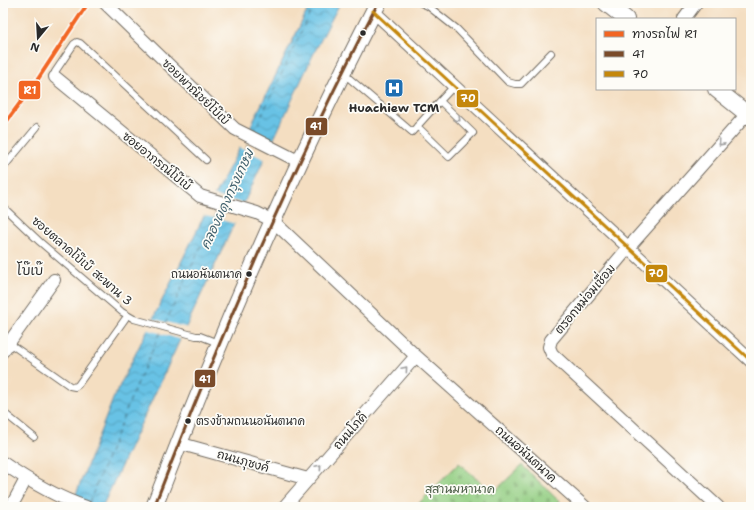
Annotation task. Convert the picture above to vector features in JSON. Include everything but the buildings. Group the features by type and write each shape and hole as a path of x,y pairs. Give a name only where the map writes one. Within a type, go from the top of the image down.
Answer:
{"main road":[{"path":"606,3 625,18"},
{"path":"154,507 178,443 273,221 375,7"},
{"path":"717,90 749,115"}],"street":[{"name":"ซอยพาณิชย์โบ๊เบ๊","path":"105,3 234,129 300,162"},
{"path":"685,18 696,3"},
{"path":"375,7 454,86 751,361"},
{"name":"ซอยอาภรณ์โบ๊เบ๊","path":"55,77 200,196 257,213 273,221"},
{"name":"ตรอกหม่อมเชื่อม","path":"718,507 550,352 549,347 552,340 628,248 749,115"},
{"name":"ถนนอนันตนาค","path":"273,221 416,356 585,507"},
{"path":"6,347 54,280"},
{"name":"ถนนโภคี","path":"284,507 416,356"},
{"name":"ถนนภุชงค์","path":"178,443 308,479"},
{"path":"3,462 26,479 66,500 86,507"},
{"path":"12,507 26,479"}],"lane":[{"path":"421,3 429,5 457,29 508,82 520,84 551,53"},
{"path":"55,77 55,72 74,44 77,42 80,43 206,160"},
{"path":"343,73 412,132 454,86"},
{"path":"417,126 449,157 473,133 440,101"},
{"path":"3,168 36,127"},
{"name":"ซอยตลาดโบ๊เบ๊ สะพาน 3","path":"3,207 40,242 122,312 134,318 220,343"},
{"path":"6,347 70,386 75,387 78,385 125,319"},
{"path":"3,412 34,437"}],"green space":[{"name":"สุสานมหานาค","path":"459,463 493,493 522,465 565,507 415,507"}],"water":[{"name":"คลองผดุงกรุงเกษม","path":"311,3 340,3 313,55 102,507 71,507 113,399 211,202 244,140"}],"pier":[{"path":"247,131 274,144 266,160 238,147"},
{"path":"212,195 246,204 236,224 202,215"},
{"path":"151,318 188,328 182,340 146,329"}],"ferry route":[{"path":"254,132 315,3"},
{"path":"223,197 249,142"},
{"path":"165,324 219,207"},
{"path":"89,503 131,398 162,329"}],"rail line":[{"name":"R1","path":"3,126 38,79 88,3"}],"transit line":[{"name":"41","path":"154,507 231,315 316,126 378,3"},
{"name":"70","path":"373,11 751,361"}],"place":[{"name":"Huachiew TCM","path":"394,88"},
{"name":"ถนนอนันตนาค","path":"249,274"},
{"name":"ตรงข้ามถนนอนันตนาค","path":"188,421"}],"district":[{"name":"โบ๊เบ๊","path":"30,270"}]}
